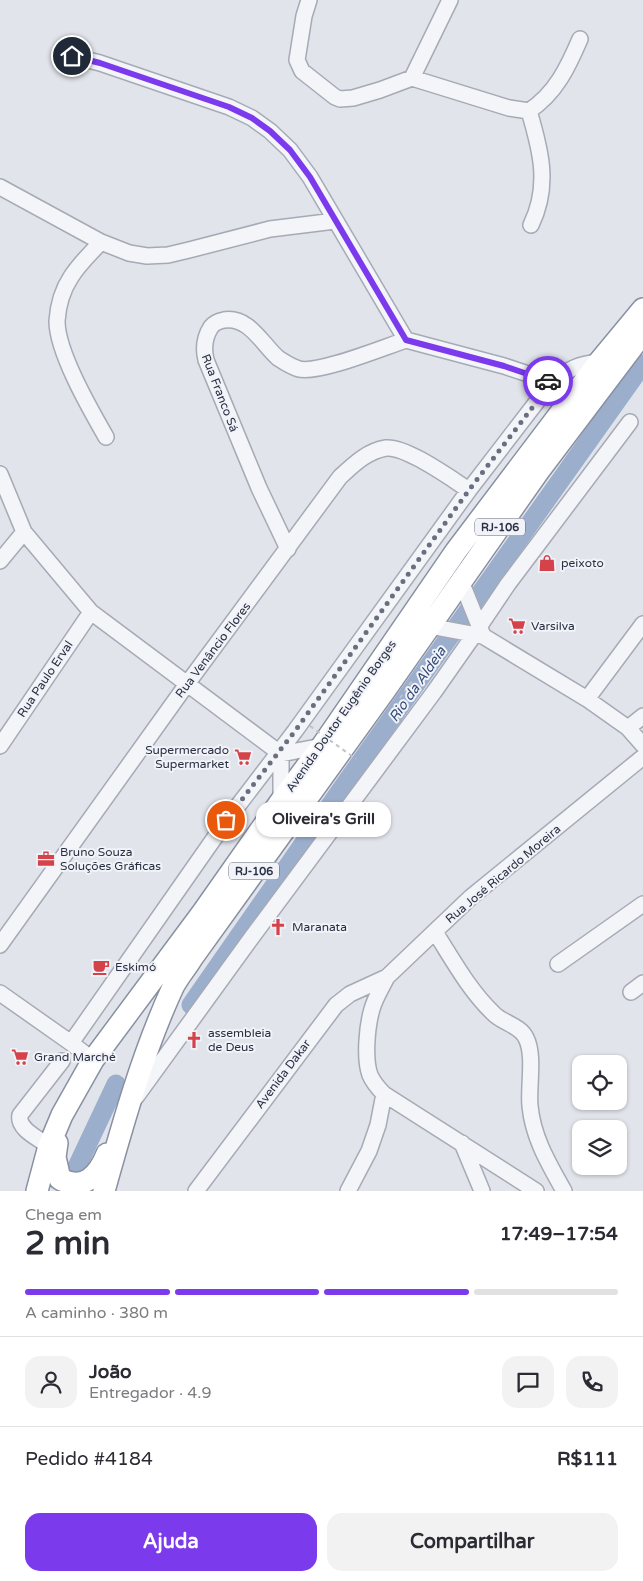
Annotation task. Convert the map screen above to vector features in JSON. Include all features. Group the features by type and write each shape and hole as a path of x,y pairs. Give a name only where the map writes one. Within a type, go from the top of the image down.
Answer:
{"highway":[{"name":"Avenida Doutor Eugênio Borges","path":"37,1191 49,1146 62,1115 93,1060 203,912 322,746 456,551 599,362 643,309"},
{"name":"Avenida Doutor Eugênio Borges","path":"104,1191 128,1108 174,986 192,958 464,588 538,472 643,333"},
{"path":"62,1115 55,1157 60,1178 73,1184 87,1181 93,1177 103,1163 115,1134 134,1067 160,1003 174,986"}],"street":[{"path":"309,0 297,53 298,65 309,78 340,99 353,98 412,78 509,108 529,111 552,91 573,56 580,39"},
{"path":"412,78 450,0"},
{"path":"72,56 100,63 229,107 252,118 270,131 290,150 310,177 406,340 504,366 552,382"},
{"path":"529,111 540,147 542,186 538,210 531,225"},
{"path":"0,187 101,242 129,253 147,256 168,255 270,229 335,221"},
{"path":"101,242 71,276 59,307 57,322 68,364 106,437"},
{"name":"Rua Franco Sá","path":"288,549 259,488 206,360 203,350 212,325 226,319 244,323 280,359 300,369 338,363 406,340"},
{"path":"71,1043 226,820 280,753 469,490 552,382 567,370 582,364 599,362"},
{"name":"Avenida Doutor Eugênio Borges","path":"128,1108 434,692 508,584 630,422"},
{"name":"Rua Venâncio Flores","path":"0,945 187,684 340,477 356,462 373,452 387,448 415,457 469,490"},
{"path":"0,474 24,532 91,612 280,753 322,746"},
{"path":"0,561 24,532"},
{"path":"464,588 476,630"},
{"name":"Rua Paulo Erval","path":"0,746 91,612"},
{"path":"587,699 643,624"},
{"path":"435,627 476,630 587,699 628,728 643,745"},
{"path":"628,728 643,716"},
{"path":"280,753 281,801"},
{"name":"Rua José Ricardo Moreira","path":"564,1191 540,1147 535,1131 530,1107 530,1048 526,1036 520,1030 493,1014 466,981 435,932 471,897 643,757"},
{"path":"558,964 643,904"},
{"path":"435,932 387,977 372,1008 368,1027 367,1059 370,1076 384,1094 536,1191"},
{"name":"Avenida Dakar","path":"196,1191 336,1005 350,994 387,977"},
{"path":"0,993 93,1060"},
{"path":"49,1146 21,1126 19,1120 20,1115 62,1060"},
{"path":"348,1191 369,1151 378,1125 384,1094"},
{"path":"462,1143 482,1191"}],"path":[{"path":"310,726 356,759"}],"waterway":[{"name":"Rio da Aldeia","path":"191,1005 345,784 643,364"},
{"path":"74,1173 116,1084"}],"way so far":[{"path":"226,820 295,731 469,490 552,382 548,381"}],"place":[{"name":"peixoto","path":"547,563"},
{"name":"Varsilva","path":"517,626"},
{"name":"Supermercado Supermarket","path":"243,757"},
{"name":"Oliveira's Grill","path":"226,820"},
{"name":"Bruno Souza Soluções Gráficas","path":"46,859"},
{"name":"Maranata","path":"278,927"},
{"name":"Eskimó","path":"101,967"},
{"name":"assembleia de Deus","path":"194,1040"},
{"name":"Grand Marché","path":"20,1057"}],"route":[{"path":"72,56 100,63 229,107 252,118 270,131 290,150 310,177 406,340 504,366 548,381"}]}
